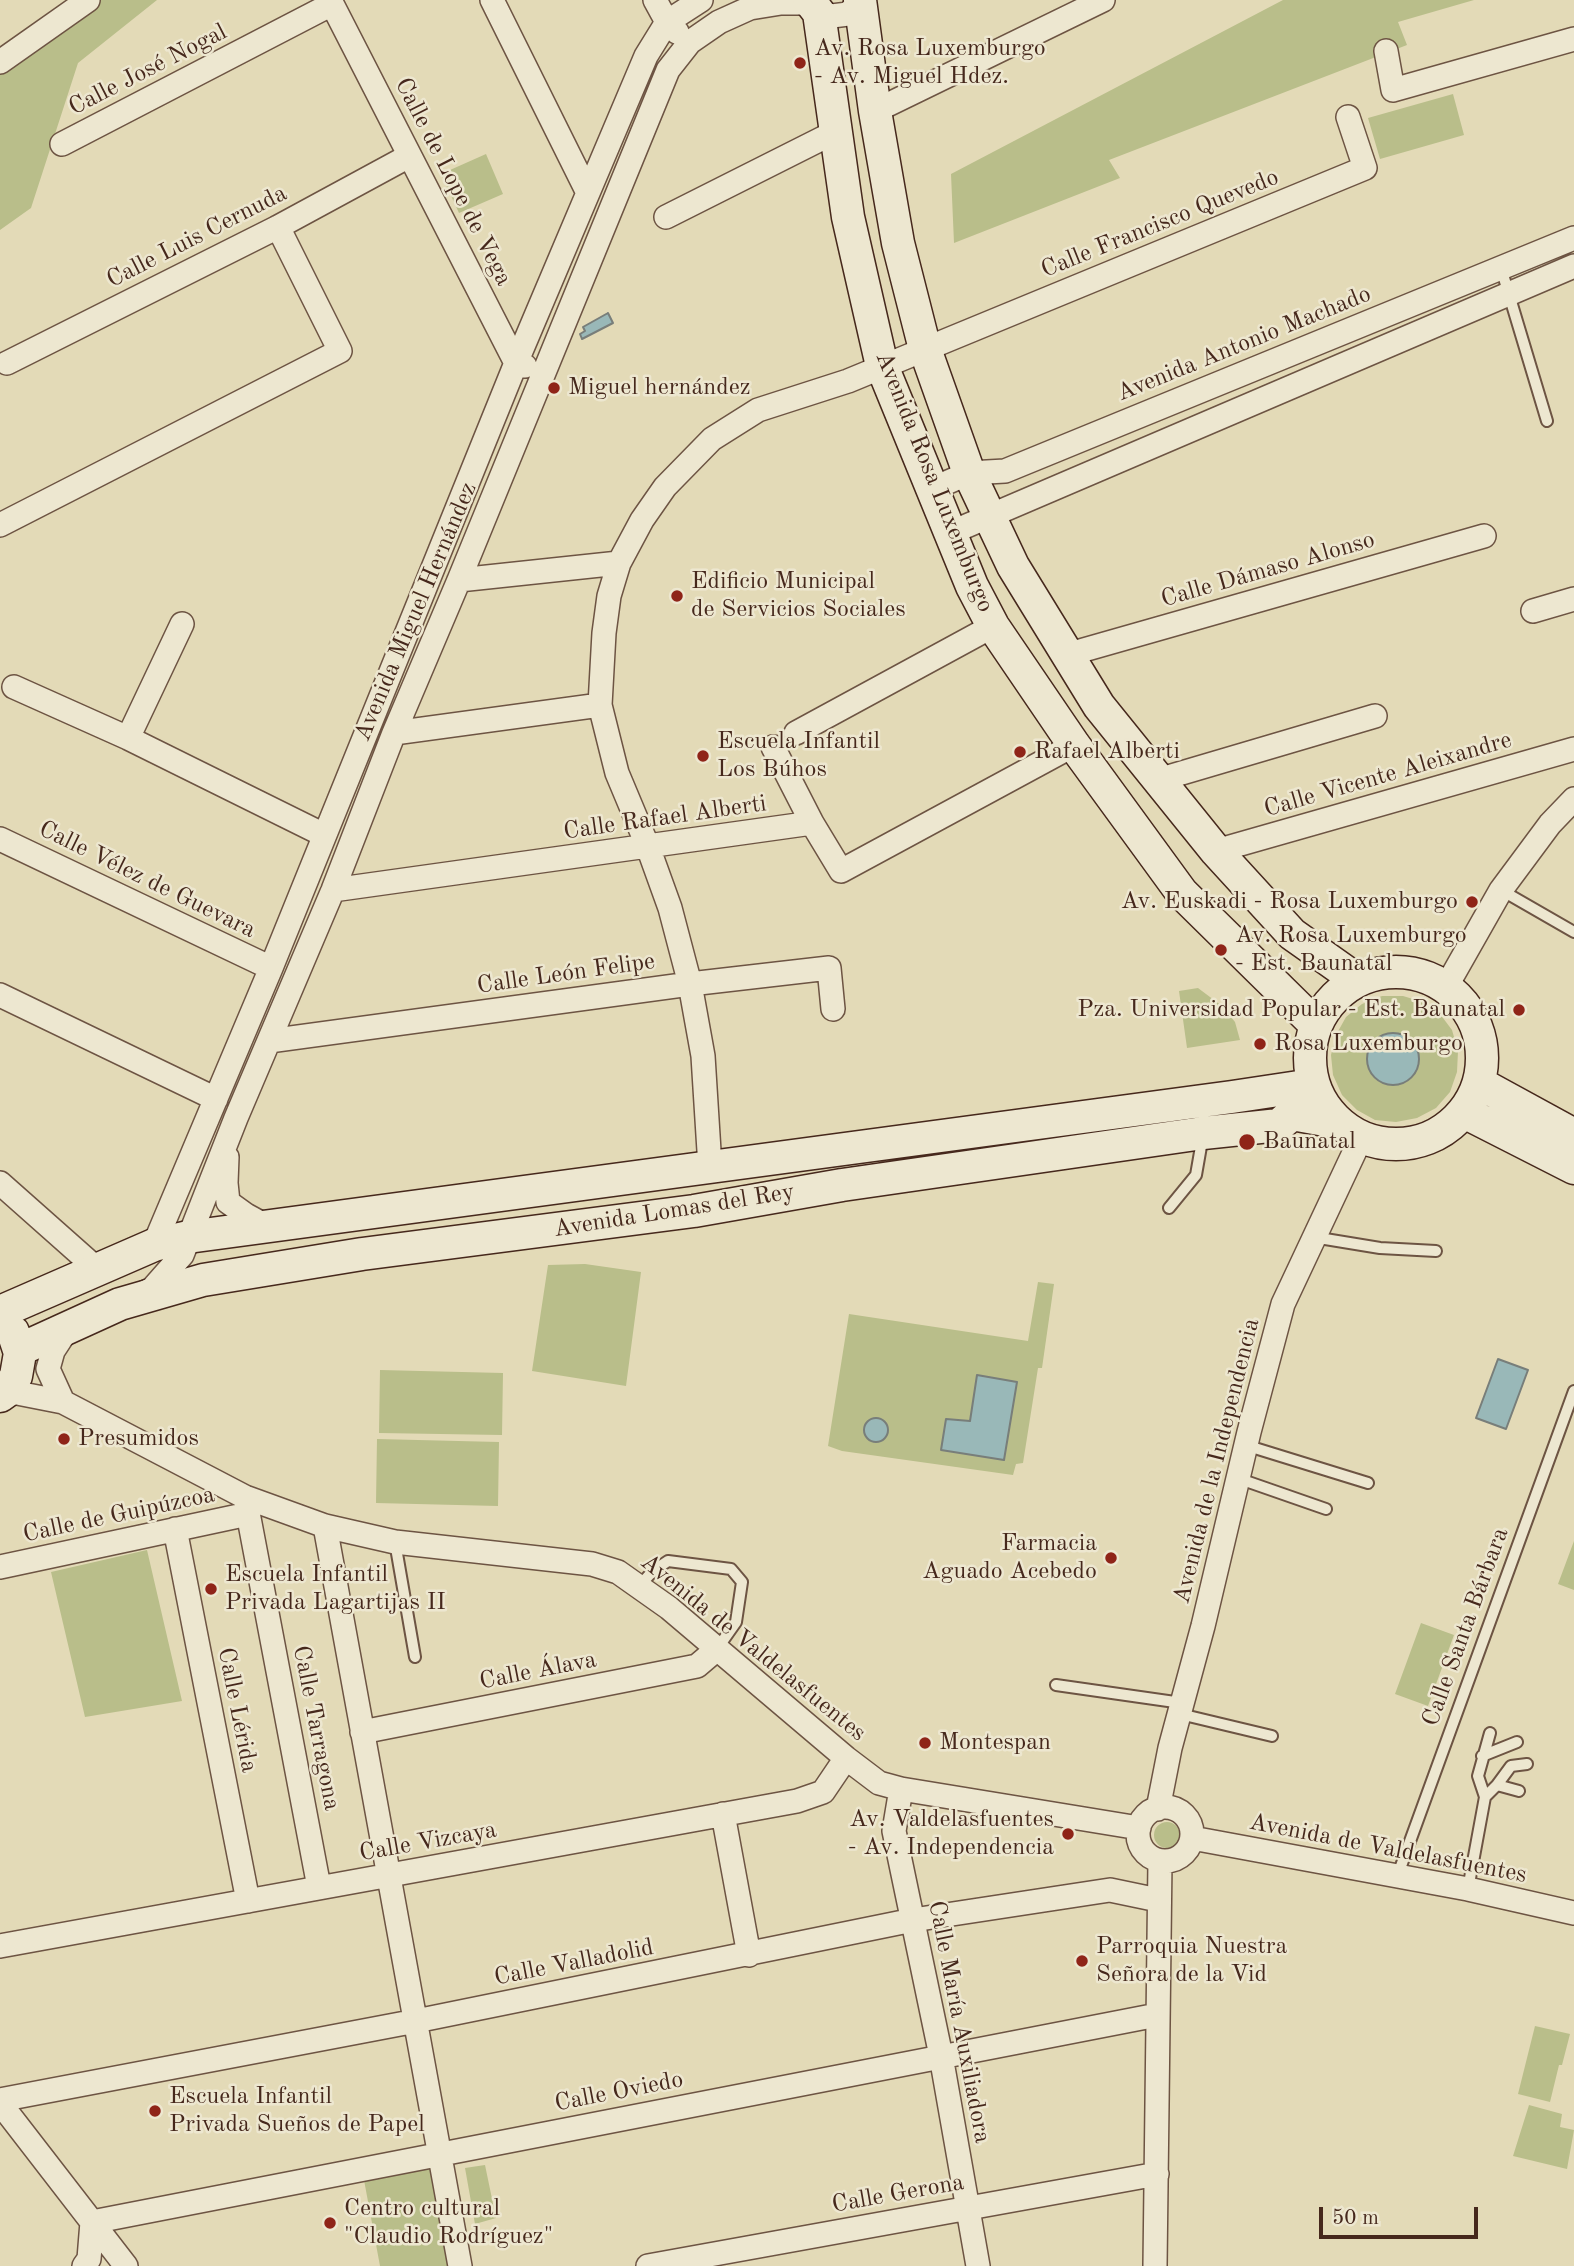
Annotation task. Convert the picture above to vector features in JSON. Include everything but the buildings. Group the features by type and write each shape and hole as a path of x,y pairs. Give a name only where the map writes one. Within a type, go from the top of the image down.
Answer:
{"main road":[{"name":"Avenida Rosa Luxemburgo","path":"860,2 875,111 898,243 925,349 969,473 1013,566 1099,706 1216,851 1292,934 1357,980"},
{"name":"Avenida Rosa Luxemburgo","path":"813,5 848,217 882,366 972,586 993,626 1073,745 1182,893 1315,1024"},
{"path":"1387,971 1418,974 1446,987 1466,1006 1478,1030 1483,1056 1479,1083 1464,1112 1443,1131 1417,1143 1388,1145 1348,1130 1322,1105 1312,1085 1308,1054 1315,1024 1332,998 1357,980 1387,971"},
{"path":"1479,1083 1574,1135"},
{"name":"Avenida Lomas del Rey","path":"0,1312 154,1245 188,1237 1312,1085"},
{"path":"1464,1112 1574,1168"},
{"name":"Avenida Lomas del Rey","path":"19,1352 120,1304 203,1280 362,1254 694,1212 842,1185 1203,1133 1279,1125 1292,1114 1348,1130"},
{"path":"0,1318 13,1331 19,1352 16,1376 4,1394"}],"street":[{"path":"0,62 88,0"},
{"path":"492,0 588,193"},
{"path":"655,0 667,22 688,45"},
{"name":"Avenida Miguel Hernández","path":"154,1245 271,968 516,363 646,56 667,22 702,0"},
{"path":"875,111 1103,0"},
{"name":"Calle José Nogal","path":"62,144 331,2"},
{"name":"Calle de Lope de Vega","path":"331,2 516,363"},
{"name":"Avenida Miguel Hernández","path":"120,1304 152,1289 182,1255 668,70 688,45 719,22 750,8 780,3 813,5 832,16 848,14 860,2"},
{"path":"1386,51 1393,90 1574,39"},
{"name":"Calle Francisco Quevedo","path":"925,349 1365,168 1348,117"},
{"path":"666,217 835,132"},
{"name":"Calle Luis Cernuda","path":"7,363 278,226 409,156"},
{"path":"0,525 340,351 278,226"},
{"name":"Avenida Antonio Machado","path":"932,489 969,473 1004,471 1574,238"},
{"path":"950,533 1574,266"},
{"path":"710,1167 703,1056 691,984 670,908 617,773 600,705 609,596 619,563 642,520 665,487 712,439 758,410 848,381 925,349"},
{"path":"516,363 543,372"},
{"path":"1034,459 1052,488"},
{"name":"Calle Dámaso Alonso","path":"1066,655 1484,536"},
{"path":"460,580 619,563"},
{"path":"1533,611 1574,599"},
{"path":"128,738 182,624"},
{"path":"796,733 993,626"},
{"path":"14,687 128,738 324,835"},
{"path":"394,733 600,705"},
{"path":"1158,780 1375,716"},
{"path":"773,747 812,823 841,871 1073,745"},
{"name":"Calle Vicente Aleixandre","path":"1216,851 1574,749"},
{"path":"1446,987 1501,890 1550,824 1574,799"},
{"name":"Calle Rafael Alberti","path":"333,890 812,823"},
{"name":"Calle Vélez de Guevara","path":"0,839 271,968"},
{"name":"Calle León Felipe","path":"270,1041 829,968 833,1009"},
{"path":"0,995 216,1099"},
{"name":"Avenida de la Independencia","path":"1158,1809 1161,1786 1245,1445 1283,1304 1313,1237 1348,1130"},
{"path":"229,1136 226,1183 229,1202 268,1227"},
{"path":"0,1183 97,1269"},
{"path":"63,1402 48,1369 53,1351 68,1328"},
{"path":"19,1352 63,1402"},
{"path":"4,1394 63,1402"},
{"name":"Avenida de Valdelasfuentes","path":"63,1402 247,1505 395,1542 592,1564 618,1572 640,1585 879,1783 1139,1828"},
{"name":"Calle de Guipúzcoa","path":"0,1567 175,1530 247,1505"},
{"name":"Calle Tarragona","path":"247,1505 319,1888"},
{"path":"325,1526 460,2266"},
{"name":"Calle Lérida","path":"175,1530 248,1901"},
{"name":"Calle Álava","path":"362,1732 697,1666 718,1649"},
{"name":"Calle Vizcaya","path":"0,1946 797,1801 822,1792 846,1758"},
{"name":"Calle María Auxiliadora","path":"901,1788 894,1831 941,2056 978,2266"},
{"path":"1170,1808 1181,1812 1191,1825 1192,1838 1189,1848 1170,1861 1160,1861 1150,1856 1142,1847 1139,1828 1146,1815 1158,1809 1170,1808"},
{"path":"723,1814 749,1955"},
{"name":"Avenida de Valdelasfuentes","path":"1192,1838 1468,1889 1574,1913"},
{"path":"1155,2266 1160,1861"},
{"name":"Calle Valladolid","path":"0,2101 749,1955 913,1920 1110,1890 1158,1899"},
{"name":"Calle Oviedo","path":"92,2222 1157,2015"},
{"path":"0,2101 126,2266"},
{"name":"Calle Gerona","path":"648,2266 1157,2174"},
{"path":"84,2266 89,2259 92,2222"}],"lane":[{"path":"1501,268 1547,421"},
{"path":"1501,890 1574,932"},
{"path":"1170,1208 1196,1175 1203,1133"},
{"path":"1313,1237 1380,1248 1436,1251"},
{"name":"Calle Santa Bárbara","path":"1397,1877 1574,1391"},
{"path":"1245,1445 1368,1483"},
{"path":"1237,1478 1326,1509"},
{"path":"395,1542 415,1657"},
{"path":"640,1585 653,1571 668,1561 731,1569 742,1582 736,1622 718,1649"},
{"path":"1056,1685 1181,1708 1272,1735"},
{"path":"1468,1889 1485,1797 1478,1776 1490,1733"},
{"path":"1482,1756 1517,1742"},
{"path":"1485,1797 1511,1766 1527,1764"},
{"path":"1497,1785 1518,1791"}],"green space":[{"path":"96,0 157,0 78,63 31,208 0,230 0,66"},
{"path":"1283,0 1474,0 1398,22 1407,45 1109,160 1120,178 954,243 951,174"},
{"path":"1453,94 1464,135 1380,159 1368,118"},
{"path":"486,154 503,194 459,213 441,174"},
{"path":"1198,988 1222,1006 1235,1022 1240,1040 1187,1048 1179,991"},
{"path":"1382,996 1403,996 1423,1002 1440,1014 1452,1030 1458,1051 1457,1072 1450,1092 1436,1108 1417,1118 1396,1122 1375,1120 1357,1110 1342,1095 1333,1075 1331,1055 1336,1035 1346,1017 1362,1004"},
{"path":"585,1264 641,1272 626,1386 532,1371 548,1265"},
{"path":"1038,1282 1054,1284 1042,1368 1038,1368 1023,1463 1016,1464 1013,1475 842,1451 828,1446 849,1314 1028,1341"},
{"path":"380,1370 503,1373 502,1435 379,1433"},
{"path":"377,1439 499,1442 498,1506 376,1503"},
{"path":"1574,1541 1574,1590 1558,1584"},
{"path":"147,1550 182,1701 85,1717 51,1572"},
{"path":"1421,1623 1454,1635 1428,1706 1395,1694"},
{"path":"1167,1822 1176,1826 1180,1835 1176,1844 1167,1848 1158,1844 1154,1835 1158,1826"},
{"path":"1535,2026 1570,2034 1550,2102 1518,2094"},
{"path":"1529,2105 1562,2114 1560,2127 1574,2130 1567,2169 1513,2156"},
{"path":"485,2165 496,2218 475,2224 465,2168"},
{"path":"430,2168 448,2266 380,2266 364,2180"}],"water":[{"path":"608,313 613,323 582,339 580,334 585,331 583,327"},
{"path":"1393,1033 1403,1035 1411,1041 1417,1049 1417,1069 1411,1077 1403,1083 1393,1085 1383,1083 1375,1077 1369,1069 1367,1059 1369,1049 1375,1041 1383,1035"},
{"path":"1498,1359 1528,1370 1506,1429 1476,1418"},
{"path":"977,1375 1017,1382 1004,1460 941,1450 946,1419 970,1421"},
{"path":"876,1418 884,1422 888,1430 884,1438 876,1442 868,1438 864,1430 868,1422"}],"place":[{"name":"Av. Rosa Luxemburgo - Av. Miguel Hdez.","path":"800,63"},
{"name":"Miguel hernández","path":"554,388"},
{"name":"Edificio Municipal de Servicios Sociales","path":"677,596"},
{"name":"Rafael Alberti","path":"1020,752"},
{"name":"Escuela Infantil Los Búhos","path":"703,756"},
{"name":"Av. Euskadi - Rosa Luxemburgo","path":"1472,902"},
{"name":"Av. Rosa Luxemburgo - Est. Baunatal","path":"1221,950"},
{"name":"Pza. Universidad Popular - Est. Baunatal","path":"1519,1010"},
{"name":"Rosa Luxemburgo","path":"1260,1044"},
{"name":"Baunatal","path":"1247,1142"},
{"name":"Presumidos","path":"64,1439"},
{"name":"Farmacia Aguado Acebedo","path":"1111,1558"},
{"name":"Escuela Infantil Privada Lagartijas II","path":"211,1589"},
{"name":"Montespan","path":"925,1743"},
{"name":"Av. Valdelasfuentes - Av. Independencia","path":"1068,1834"},
{"name":"Parroquia Nuestra Señora de la Vid","path":"1082,1961"},
{"name":"Escuela Infantil Privada Sueños de Papel","path":"155,2111"},
{"name":"Centro cultural \"Claudio Rodríguez\"","path":"330,2223"}]}
